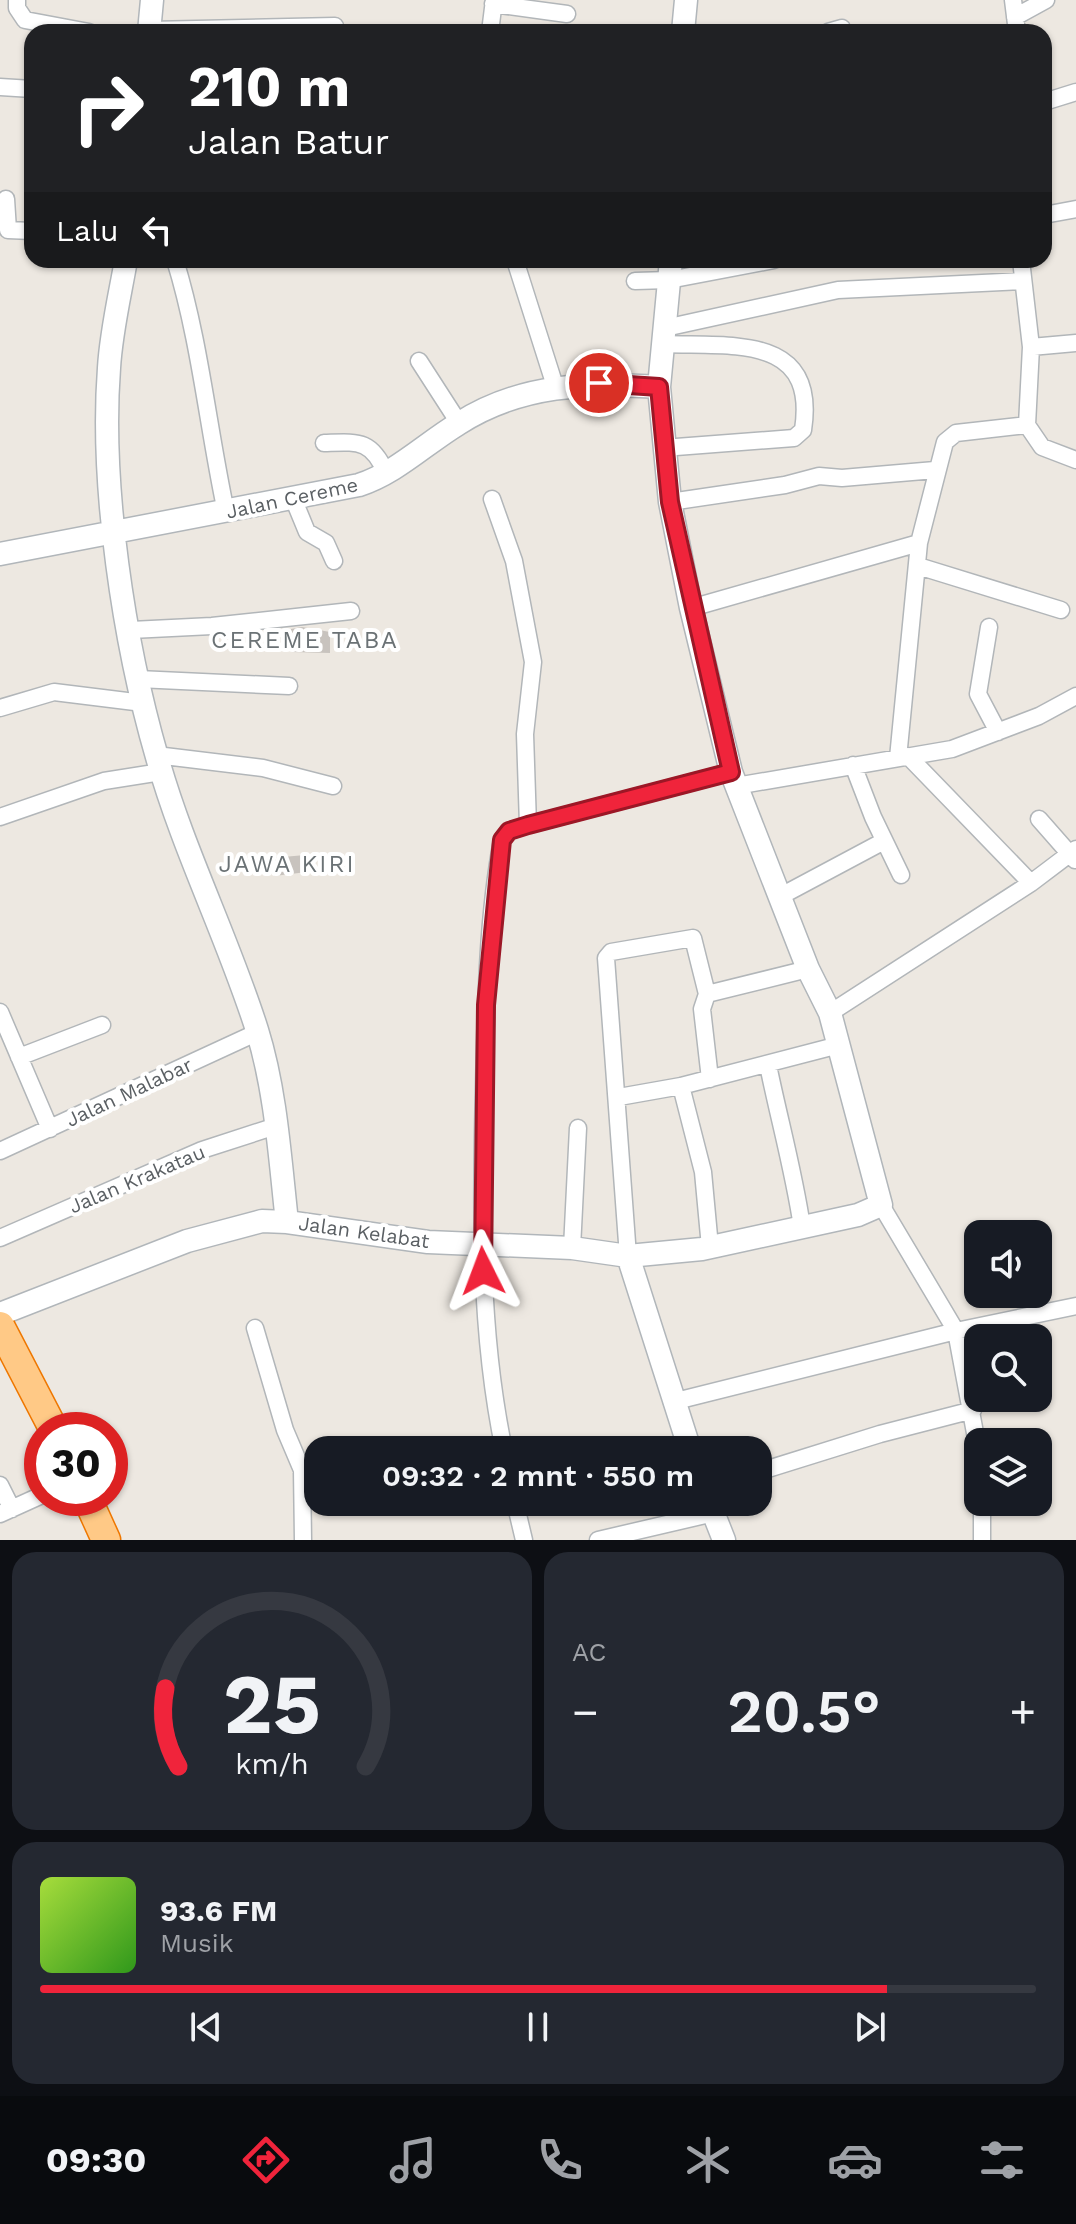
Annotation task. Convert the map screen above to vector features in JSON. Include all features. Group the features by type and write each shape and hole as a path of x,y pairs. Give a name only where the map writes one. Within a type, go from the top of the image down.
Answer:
{"highway":[{"path":"0,1326 45,1412"},
{"path":"95,1516 106,1540"}],"street":[{"path":"17,0 17,8 25,20 46,24"},
{"path":"150,24 152,0"},
{"path":"684,24 686,0"},
{"path":"1015,16 1046,0"},
{"path":"491,24 493,2 567,14"},
{"path":"0,87 24,88"},
{"path":"1052,100 1076,92"},
{"path":"6,199 8,230 24,231"},
{"path":"1052,214 1076,209"},
{"path":"125,268 109,365 106,444 138,679 159,763 258,1032 276,1126 287,1222"},
{"path":"178,268 190,308 206,418 226,512"},
{"path":"518,268 555,386"},
{"path":"635,281 670,270 691,268"},
{"path":"1022,268 1031,347 1027,425 1042,447 1076,460"},
{"path":"670,270 659,387 663,448 670,502 691,608 733,779 808,969 830,1013 881,1205 956,1331 964,1368"},
{"path":"664,336 838,290 1023,281"},
{"path":"663,448 794,438 803,430 805,392 793,367 770,352 664,336"},
{"path":"1031,347 1076,343"},
{"path":"419,361 459,423"},
{"name":"Jalan Cereme","path":"0,554 359,485 386,473 459,423 511,399 555,386 599,383 659,387"},
{"path":"1027,425 956,433 945,442 935,470 919,543 903,757 1031,883"},
{"path":"324,443 365,445 378,455 386,473"},
{"path":"670,502 785,485 819,476 842,478 935,470"},
{"path":"293,498 307,532 326,543 334,561"},
{"path":"492,499 514,561 533,662 525,734 528,825"},
{"path":"691,608 919,543"},
{"path":"918,566 1061,610"},
{"path":"131,630 212,626 351,611"},
{"path":"989,627 978,694 998,732"},
{"path":"138,679 289,686"},
{"path":"0,708 54,692 143,703"},
{"path":"501,1436 495,1405 481,1244 486,1005 502,840 509,831 528,825 733,779 853,765 952,749 998,732 1076,696"},
{"path":"0,817 159,763 254,766 333,786"},
{"path":"853,765 901,875"},
{"path":"830,1013 1074,854 1039,819"},
{"path":"779,897 884,841"},
{"path":"685,1436 628,1256 619,1097 605,965 608,954 693,938 707,994 702,1009 710,1079"},
{"path":"707,994 808,969"},
{"path":"0,1012 50,1129"},
{"path":"19,1057 102,1025"},
{"name":"Jalan Malabar","path":"0,1151 258,1032"},
{"path":"619,1097 681,1086 839,1045"},
{"path":"768,1065 781,1128 792,1159 802,1227"},
{"path":"681,1086 703,1172 710,1247"},
{"name":"Jalan Krakatau","path":"0,1238 202,1150 276,1126"},
{"path":"572,1248 578,1128"},
{"name":"Jalan Kelabat","path":"0,1314 187,1241 239,1225 287,1222 395,1239 572,1248 628,1256 710,1247 802,1227 881,1205"},
{"path":"672,1402 956,1331 1076,1306"},
{"path":"255,1328 285,1430 302,1470 303,1540"},
{"path":"772,1468 880,1434 965,1412"},
{"path":"0,1485 6,1512"},
{"path":"518,1516 524,1540"},
{"path":"598,1540 684,1516"},
{"path":"715,1516 724,1540"},
{"path":"982,1516 982,1540"}],"building":[{"path":"302,627 330,632 330,653 291,652 291,629"},
{"path":"305,855 307,872 274,876 272,858"}],"district":[{"name":"CEREME TABA","path":"305,640"},
{"name":"JAWA KIRI","path":"287,864"}],"route":[{"path":"483,1271 486,1005 502,840 509,831 528,825 731,772 691,608 670,502 659,387 599,383"}]}
